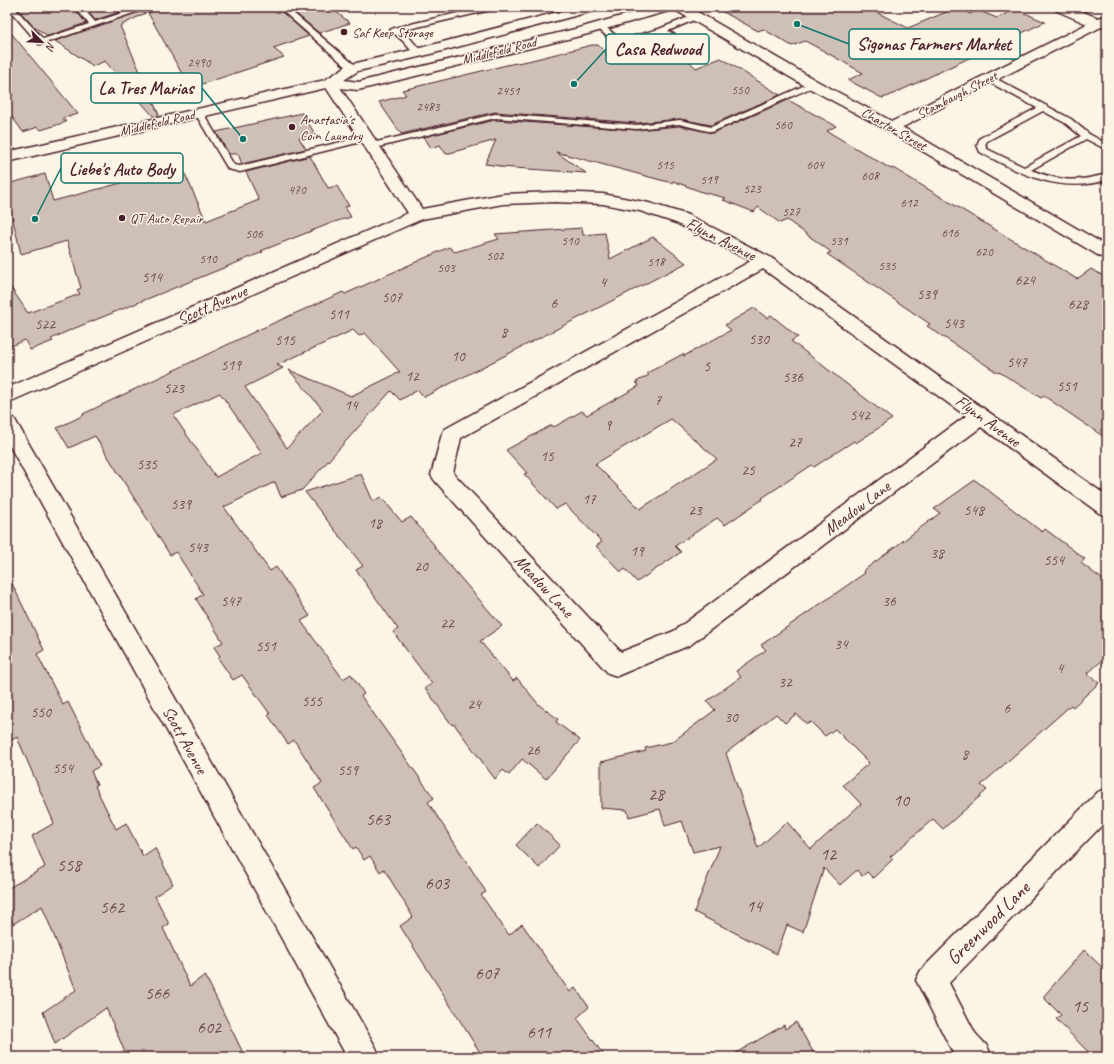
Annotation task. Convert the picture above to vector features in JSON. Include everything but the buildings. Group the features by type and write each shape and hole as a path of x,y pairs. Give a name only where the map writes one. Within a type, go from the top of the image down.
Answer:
{"street":[{"name":"Middlefield Road","path":"330,83 353,68 418,53 592,7"},
{"name":"Middlefield Road","path":"7,157 330,83 358,86 599,26 667,7"},
{"name":"Charter Street","path":"680,7 812,84 892,127 1107,253"},
{"path":"1060,7 1102,21"},
{"name":"Stambaugh Street","path":"892,127 1102,21"},
{"path":"330,83 418,215"},
{"name":"Flynn Avenue","path":"418,215 503,199 555,197 603,199 643,207 682,219 764,261 1107,507"},
{"name":"Scott Avenue","path":"7,396 418,215"},
{"name":"Meadow Lane","path":"764,261 452,434 442,475 616,665 682,638 981,416"},
{"name":"Scott Avenue","path":"7,423 364,1057"},
{"name":"Greenwood Lane","path":"976,1057 964,1044 931,980 1107,801"}],"lane":[{"path":"10,7 42,42 147,7"},
{"path":"78,7 94,25"},
{"path":"282,7 353,68"},
{"path":"418,53 406,39 394,30 492,7"},
{"path":"599,26 620,43 662,31 697,17"},
{"path":"662,31 702,54"},
{"path":"990,78 1068,121 1086,136 1107,148"},
{"path":"200,113 231,167 240,169 495,116 637,127 680,122 699,128 712,130 812,84"},
{"path":"1043,108 983,140 980,145 983,150 1023,171 1056,181 1078,183 1098,181 1107,177"},
{"path":"1023,171 1086,136"}],"place":[{"name":"Sigonas Farmers Market","path":"797,24"},
{"name":"Saf Keep Storage","path":"344,32"},
{"name":"Casa Redwood","path":"574,84"},
{"name":"Anastasia's Coin Laundry","path":"292,127"},
{"name":"La Tres Marias","path":"243,139"},
{"name":"QT Auto Repair","path":"122,218"},
{"name":"Liebe's Auto Body","path":"35,219"}]}
